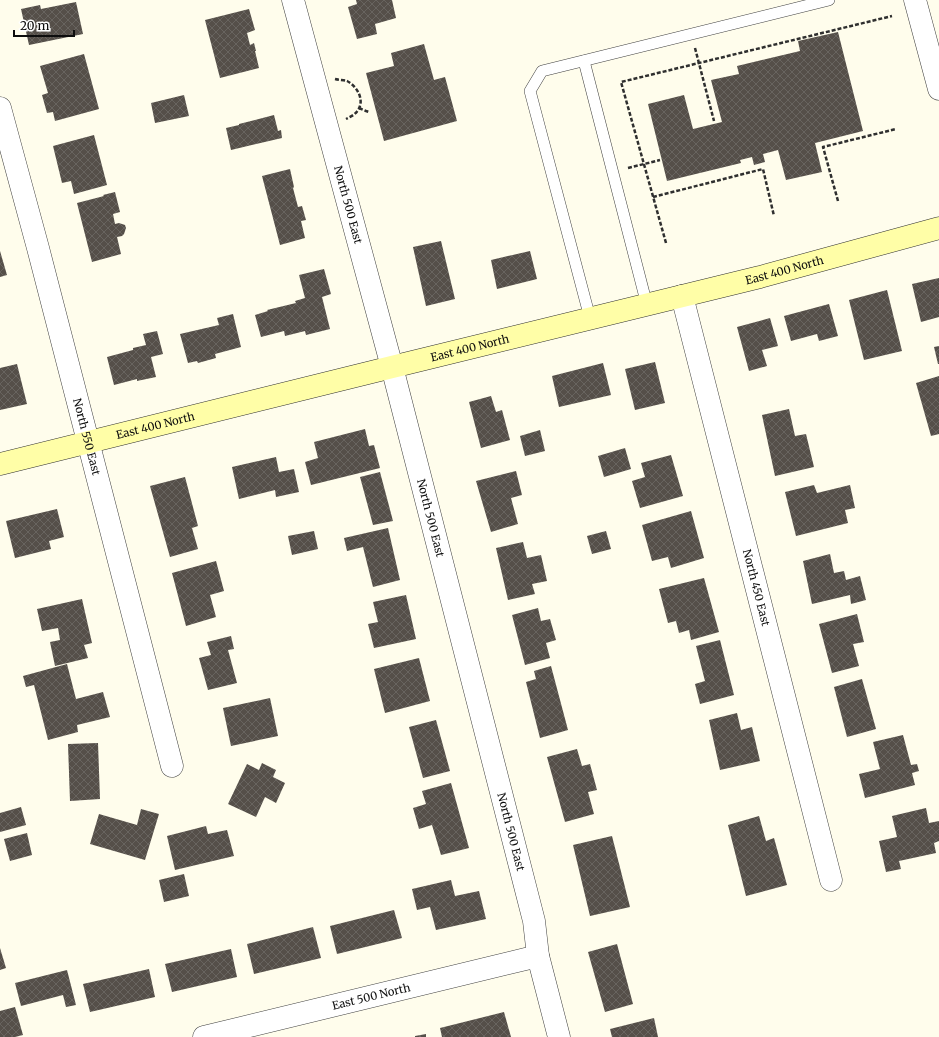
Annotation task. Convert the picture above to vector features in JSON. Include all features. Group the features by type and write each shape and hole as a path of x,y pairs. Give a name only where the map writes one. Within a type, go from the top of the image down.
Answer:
{"main road":[{"name":"East 400 North","path":"0,464 760,277 939,228"}],"street":[{"name":"North 500 East","path":"294,0 392,367 534,921 538,956 559,1037"},
{"path":"915,0 939,89"},
{"name":"North 550 East","path":"0,108 172,766"},
{"name":"North 450 East","path":"682,296 831,880"},
{"name":"East 500 North","path":"204,1037 538,956"}],"lane":[{"path":"590,318 530,91 542,71 829,0"},
{"path":"584,61 647,304"}],"path":[{"path":"666,244 622,82 892,16"},
{"path":"692,34 714,121"},
{"path":"327,124 345,120 352,116 361,104 361,99 354,87 346,81 334,79"},
{"path":"359,108 369,112"},
{"path":"838,201 823,147 896,129"},
{"path":"613,172 660,160"},
{"path":"653,197 763,169 774,216"}],"building":[{"path":"356,0 392,0 396,18 375,24 377,34 357,39 348,7 357,4"},
{"path":"76,2 83,34 29,45 21,9 40,5 41,9"},
{"path":"249,9 255,30 247,33 250,45 254,43 259,68 220,78 205,20"},
{"path":"838,32 863,131 815,143 822,172 786,180 778,150 763,154 765,162 754,165 752,157 740,160 741,163 667,181 648,104 684,95 693,129 722,122 711,80 739,74 737,66 800,51 798,41"},
{"path":"424,44 434,80 445,77 457,121 384,141 366,73 394,66 391,53"},
{"path":"84,54 99,109 55,121 53,112 47,113 42,95 48,93 40,66"},
{"path":"184,95 189,116 155,123 151,103"},
{"path":"274,115 278,131 281,130 282,138 231,150 226,128"},
{"path":"94,135 107,185 74,194 71,181 62,183 53,146"},
{"path":"290,169 298,207 302,206 306,220 301,221 305,238 280,245 262,176"},
{"path":"115,192 120,212 113,214 115,224 119,223 125,225 126,228 122,236 117,237 121,254 92,262 77,203"},
{"path":"441,241 455,299 426,306 413,247"},
{"path":"0,251 7,275 0,277"},
{"path":"530,251 537,279 497,289 491,260"},
{"path":"324,269 331,294 322,297 330,329 306,335 305,331 285,336 284,331 261,337 255,315 268,311 267,310 296,303 295,301 305,298 299,275"},
{"path":"939,278 939,317 921,322 912,284"},
{"path":"887,290 902,351 864,360 849,300"},
{"path":"829,304 838,336 819,341 817,334 791,341 784,316"},
{"path":"233,314 241,347 215,354 216,358 198,363 197,361 188,363 180,334 219,325 217,318"},
{"path":"770,318 778,346 762,350 767,366 749,371 737,327"},
{"path":"157,331 163,354 151,357 156,377 137,381 137,379 114,385 107,357 146,345 143,334"},
{"path":"939,346 939,364 938,364 934,347"},
{"path":"655,362 665,403 635,410 625,369"},
{"path":"603,363 611,395 559,407 552,376"},
{"path":"17,364 27,404 0,410 0,368"},
{"path":"939,376 939,434 931,436 916,383"},
{"path":"491,396 496,412 502,410 510,440 481,448 469,402"},
{"path":"789,409 795,436 806,434 814,467 775,476 762,415"},
{"path":"365,429 369,446 374,445 380,468 311,485 305,462 318,458 314,442"},
{"path":"540,430 545,451 525,456 520,436"},
{"path":"625,448 631,469 604,477 598,456"},
{"path":"671,455 683,496 640,508 632,481 645,477 641,463"},
{"path":"276,457 279,472 294,469 299,492 276,497 275,490 239,499 232,467"},
{"path":"516,471 522,495 511,498 518,524 491,532 476,481"},
{"path":"380,472 393,521 373,525 360,477"},
{"path":"185,477 198,526 192,528 198,549 170,557 150,486"},
{"path":"814,485 817,493 850,485 855,508 845,510 848,523 796,536 785,492"},
{"path":"57,509 64,537 49,541 51,549 15,558 6,521"},
{"path":"691,511 704,558 671,568 668,557 652,561 642,525"},
{"path":"388,528 400,580 373,587 363,547 347,551 344,538"},
{"path":"314,531 318,549 292,555 288,536"},
{"path":"606,531 611,549 592,554 587,536"},
{"path":"523,542 527,558 541,555 547,581 532,584 535,594 508,600 496,548"},
{"path":"830,554 834,573 844,571 846,580 860,576 866,600 851,604 850,595 812,604 803,561"},
{"path":"216,561 224,591 210,595 216,617 186,626 172,573"},
{"path":"704,578 719,632 691,640 689,630 679,633 676,621 668,623 659,589"},
{"path":"406,595 416,639 374,648 368,624 378,622 373,602"},
{"path":"82,599 92,643 84,645 88,658 55,666 50,642 60,640 58,628 42,631 37,609"},
{"path":"538,608 541,621 550,619 556,640 546,643 550,658 525,665 512,615"},
{"path":"857,614 864,642 853,644 859,666 832,673 819,624"},
{"path":"231,636 234,649 228,650 237,683 208,690 199,658 211,655 207,642"},
{"path":"720,640 734,695 700,704 695,684 705,681 696,646"},
{"path":"419,658 430,701 385,713 374,669"},
{"path":"67,664 76,699 103,692 110,717 77,725 78,732 48,740 34,685 26,687 23,676"},
{"path":"551,666 568,730 540,738 526,682 536,679 534,671"},
{"path":"862,679 876,729 847,737 834,687"},
{"path":"270,698 278,736 231,746 223,708"},
{"path":"737,713 741,730 752,727 760,761 720,770 709,720"},
{"path":"436,720 450,771 423,778 409,727"},
{"path":"903,735 911,765 917,764 919,771 912,773 915,785 865,798 859,774 880,769 873,742"},
{"path":"98,743 100,799 70,801 68,744"},
{"path":"577,749 582,766 590,764 597,790 588,792 594,814 565,822 547,757"},
{"path":"262,763 276,770 273,777 285,783 276,803 265,797 256,817 228,804 247,764 259,770"},
{"path":"451,783 469,848 441,855 432,825 419,829 413,808 426,804 422,791"},
{"path":"21,807 26,825 0,832 0,813"},
{"path":"926,808 929,823 939,821 939,841 934,843 936,853 899,861 901,869 886,872 879,841 897,837 892,816"},
{"path":"141,809 159,814 145,860 90,844 99,814 137,825"},
{"path":"759,816 766,841 774,838 787,885 746,896 728,825"},
{"path":"206,826 208,834 227,830 234,856 175,870 167,836"},
{"path":"27,833 32,855 10,861 4,839"},
{"path":"612,836 630,907 590,916 573,845"},
{"path":"184,874 189,896 164,902 159,880"},
{"path":"451,880 455,896 479,891 486,919 436,930 430,907 417,910 412,889"},
{"path":"394,910 402,938 337,954 330,926"},
{"path":"313,927 321,958 254,974 247,944"},
{"path":"617,944 633,1004 605,1012 588,952"},
{"path":"0,948 6,968 0,970"},
{"path":"231,949 237,977 172,992 165,964"},
{"path":"149,969 155,997 90,1012 83,984"},
{"path":"67,970 76,1005 66,1007 63,995 21,1006 15,983"},
{"path":"15,1007 23,1035 15,1037 0,1037 0,1011"},
{"path":"504,1012 511,1037 442,1037 440,1028"},
{"path":"654,1018 658,1037 612,1037 610,1029"},
{"path":"426,1034 426,1037 415,1037 415,1036"}]}
